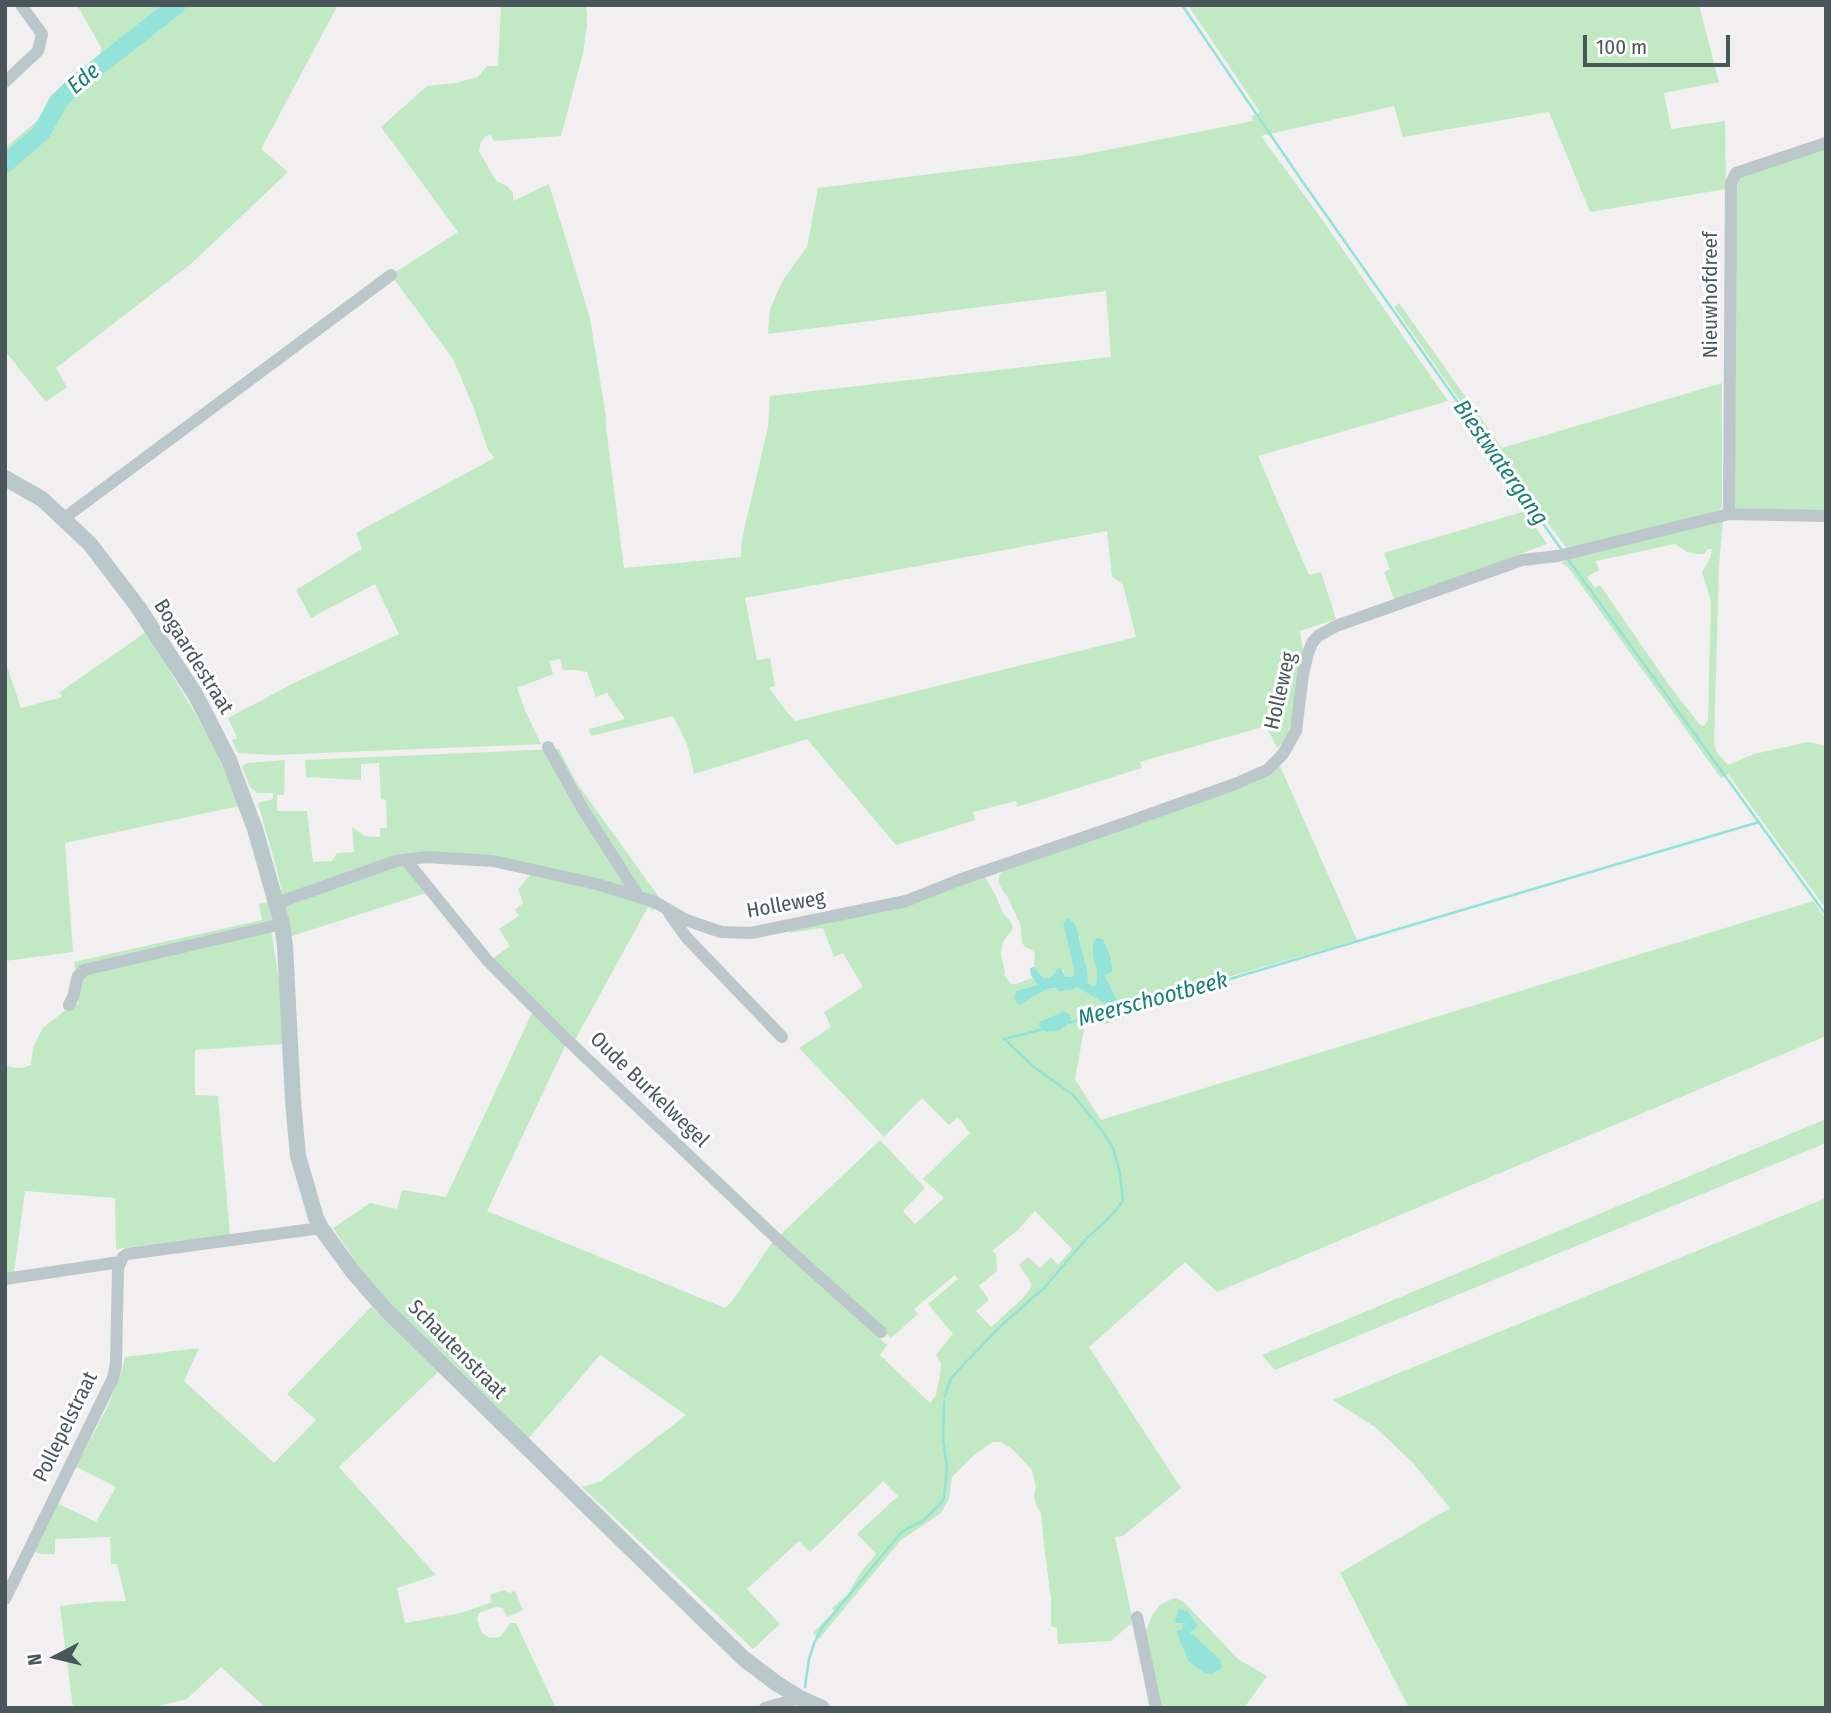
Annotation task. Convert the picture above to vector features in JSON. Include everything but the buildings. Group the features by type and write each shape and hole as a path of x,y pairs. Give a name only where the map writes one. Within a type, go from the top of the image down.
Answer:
{"street":[{"path":"5,82 38,51 42,34 21,5"},
{"name":"Nieuwhofdreef","path":"1729,514 1731,183 1736,173 1826,144"},
{"path":"65,519 391,275"},
{"name":"Bogaardestraat","path":"5,478 42,499 90,544 138,607 195,694 229,760 255,829 277,903"},
{"name":"Holleweg","path":"277,903 396,861 426,857 493,861 597,884 655,902 686,920 721,932 751,933 906,901 1266,771 1283,754 1296,730 1303,674 1312,643 1318,636 1336,626 1522,559 1563,554 1729,514 1826,516"},
{"path":"548,747 582,808 639,897"},
{"name":"Oude Burkelwegel","path":"406,860 487,960 777,1239 881,1332"},
{"name":"Schautenstraat","path":"277,903 285,946 298,1156 321,1228 353,1272 386,1310 743,1658 776,1683 822,1708"},
{"path":"667,909 686,937 782,1037"},
{"path":"69,1005 74,997 78,976 84,970 282,924"},
{"path":"5,1279 120,1262 127,1254 321,1228"},
{"name":"Pollepelstraat","path":"5,1599 113,1378 116,1364 120,1262"},
{"path":"1137,1617 1156,1708"},
{"path":"765,1708 800,1698"}],"green space":[{"path":"77,5 173,5 139,32 144,39 185,5 338,5 261,149 288,172 192,263 56,368 67,387 46,402 5,351 5,148 38,120 50,96 100,56 101,47"},
{"path":"501,5 585,5 587,25 583,53 561,136 494,141 491,135 481,142 479,151 496,181 507,186 513,193 513,201 549,184 590,318 606,417 624,568 741,557 742,539 768,427 770,396 1111,357 1106,291 768,334 770,309 783,280 807,247 818,188 1077,156 1253,121 1252,116 1260,112 1188,5 1699,5 1719,82 1664,93 1671,129 1725,121 1726,189 1590,212 1549,112 1403,137 1394,106 1261,136 1448,401 1258,456 1309,575 1321,572 1336,619 1300,631 1303,653 1287,739 1277,748 1266,726 1140,762 1142,768 1017,807 1016,801 973,812 975,820 896,845 807,739 694,774 687,744 673,716 591,736 589,729 625,719 607,693 596,697 587,672 563,670 560,659 549,661 553,674 517,688 541,744 273,755 238,753 232,740 237,738 228,718 292,684 399,634 375,584 311,618 296,590 362,549 356,533 494,458 488,450 453,359 391,275 458,232 381,127 427,86 478,77 487,66 498,66","holes":["1107,531 1112,576 1123,585 1136,637 795,721 769,688 775,686 770,658 757,660 745,598"]},
{"path":"1826,148 1826,511 1736,508 1732,506 1738,181 1741,177"},
{"path":"1399,303 1502,448 1722,383 1720,510 1568,550 1394,307"},
{"path":"1525,511 1547,544 1395,601 1384,572 1390,569 1384,553"},
{"path":"1723,519 1719,566 1714,745 1728,765 1754,754 1808,742 1826,746 1826,909 1728,774 1721,778 1568,567 1561,563 1571,557","holes":["1675,544 1687,552 1704,554 1708,549 1712,549 1702,572 1711,601 1708,720 1704,726 1700,725 1669,685 1600,585 1595,588 1587,577 1599,570 1596,561"]},
{"path":"146,632 218,755 239,806 65,843 73,952 5,961 5,660 21,708 62,697 60,692"},
{"path":"559,749 576,782 661,900 653,911 648,907 575,1040 492,959 510,946 499,929 519,916 515,910 523,903 518,889 531,874 533,867 401,857 426,893 289,937 279,878 258,803 273,799 273,793 257,793 250,787 242,766 247,763 285,760 284,795 277,795 277,811 307,811 313,862 332,861 337,853 354,852 352,827 365,836 380,837 380,828 387,828 386,800 381,799 379,763 361,764 361,780 306,777 305,760"},
{"path":"1280,766 1357,940 1173,993 1174,999 1105,1024 1098,1009 1087,1013 1075,1079 1101,1120 1813,901 1826,919 1826,1036 1217,1292 1185,1262 1089,1347 1181,1488 1123,1536 1115,1537 1133,1622 1111,1641 1058,1644 1057,1628 1051,1626 1051,1599 1041,1513 1034,1497 1036,1486 1032,1470 1012,1449 1001,1442 993,1442 975,1454 952,1477 949,1499 941,1513 901,1540 819,1639 813,1633 834,1611 832,1608 848,1594 860,1573 876,1554 857,1534 898,1496 883,1481 810,1552 799,1541 747,1589 780,1624 753,1649 582,1487 601,1481 686,1415 600,1355 528,1439 395,1308 360,1268 333,1228 370,1203 397,1209 402,1190 446,1197 532,1013 566,1044 487,1211 725,1308 774,1240 887,1345 880,1355 930,1403 936,1395 940,1375 941,1363 936,1355 953,1334 928,1304 958,1279 955,1275 914,1309 918,1314 891,1338 780,1235 880,1140 925,1188 903,1211 915,1224 944,1198 923,1179 970,1133 958,1117 949,1125 922,1098 884,1137 799,1048 831,1027 824,1012 863,987 843,953 834,957 823,928 789,933 788,928 943,892 985,877 1013,928 1003,942 1001,954 1004,975 1011,984 1032,978 1037,983 1016,991 1021,1004 1047,989 1077,987 1102,1002 1117,1001 1105,976 1113,971 1105,941 1093,957 1097,971 1096,985 1088,983 1079,935 1072,960 1076,974 1066,977 1063,970 1050,978 1040,975 1034,967 1035,954 1022,943 1021,926 998,881 1003,871","holes":["1062,1012 1069,1014 1071,1018 1070,1023 1059,1031 1039,1022","1035,1211 1072,1249 1058,1265 1051,1257 1040,1268 1028,1257 1019,1265 1031,1283 1030,1289 991,1327 976,1311 989,1300 979,1286 997,1271 996,1255 992,1251 1018,1230"]},
{"path":"268,902 273,924 75,969 74,962 262,920 259,904"},
{"path":"271,930 281,993 283,1044 195,1050 195,1095 218,1096 230,1235 116,1249 115,1198 25,1191 14,1273 5,1274 5,1064 22,1068 31,1065 33,1047 43,1028 79,1003 76,980 84,973"},
{"path":"1826,1119 1826,1143 1275,1370 1262,1355"},
{"path":"1826,1198 1826,1708 1409,1708 1340,1573 1450,1508 1412,1462 1375,1427 1333,1400"},
{"path":"371,1307 438,1372 339,1467 436,1575 397,1588 405,1623 461,1613 492,1602 490,1595 504,1590 509,1593 515,1591 523,1610 507,1617 503,1608 495,1607 479,1613 477,1619 482,1633 490,1638 500,1637 511,1623 516,1623 556,1708 266,1708 221,1667 187,1699 151,1708 73,1708 60,1606 126,1601 117,1564 111,1564 110,1537 55,1539 55,1554 33,1551 57,1503 96,1522 116,1487 76,1467 108,1406 125,1357 199,1348 184,1381 274,1463 316,1420 287,1394"},
{"path":"1174,1598 1183,1601 1238,1659 1267,1676 1244,1708 1161,1708 1146,1631 1152,1615 1160,1605","holes":["1183,1623 1196,1628 1189,1631 1220,1659 1188,1661 1176,1631 1183,1630"]}],"water":[{"path":"1069,918 1076,926 1088,983 1093,986 1096,985 1097,971 1093,942 1098,938 1104,940 1113,971 1105,976 1117,1001 1115,1005 1102,1002 1077,987 1059,991 1056,988 1047,989 1018,1004 1014,998 1016,991 1037,984 1030,968 1034,967 1043,978 1050,978 1060,967 1066,977 1075,974 1063,922"},
{"path":"1062,1012 1069,1014 1071,1018 1070,1023 1059,1031 1046,1032 1040,1027 1039,1022"},
{"path":"1179,1609 1187,1611 1197,1625 1190,1632 1220,1659 1222,1667 1219,1670 1211,1674 1204,1673 1188,1661 1176,1631 1183,1629 1183,1623 1175,1621"}],"waterway":[{"name":"Ede","path":"5,164 41,133 59,101 76,84 177,5"},
{"name":"Biestwatergang","path":"1182,5 1561,549"},
{"name":"Biestwatergang","path":"1567,558 1826,915"},
{"name":"Meerschootbeek","path":"1068,1023 1176,995 1759,822"},
{"name":"Meerschootbeek","path":"945,1396 951,1378 1002,1325 1045,1287 1123,1201 1113,1148 1101,1129 1073,1095 1034,1067 1004,1039 1044,1029"},
{"name":"Meerschootbeek","path":"805,1687 809,1659 822,1628 899,1535 923,1521 944,1498 947,1468 943,1438 944,1402"}]}
